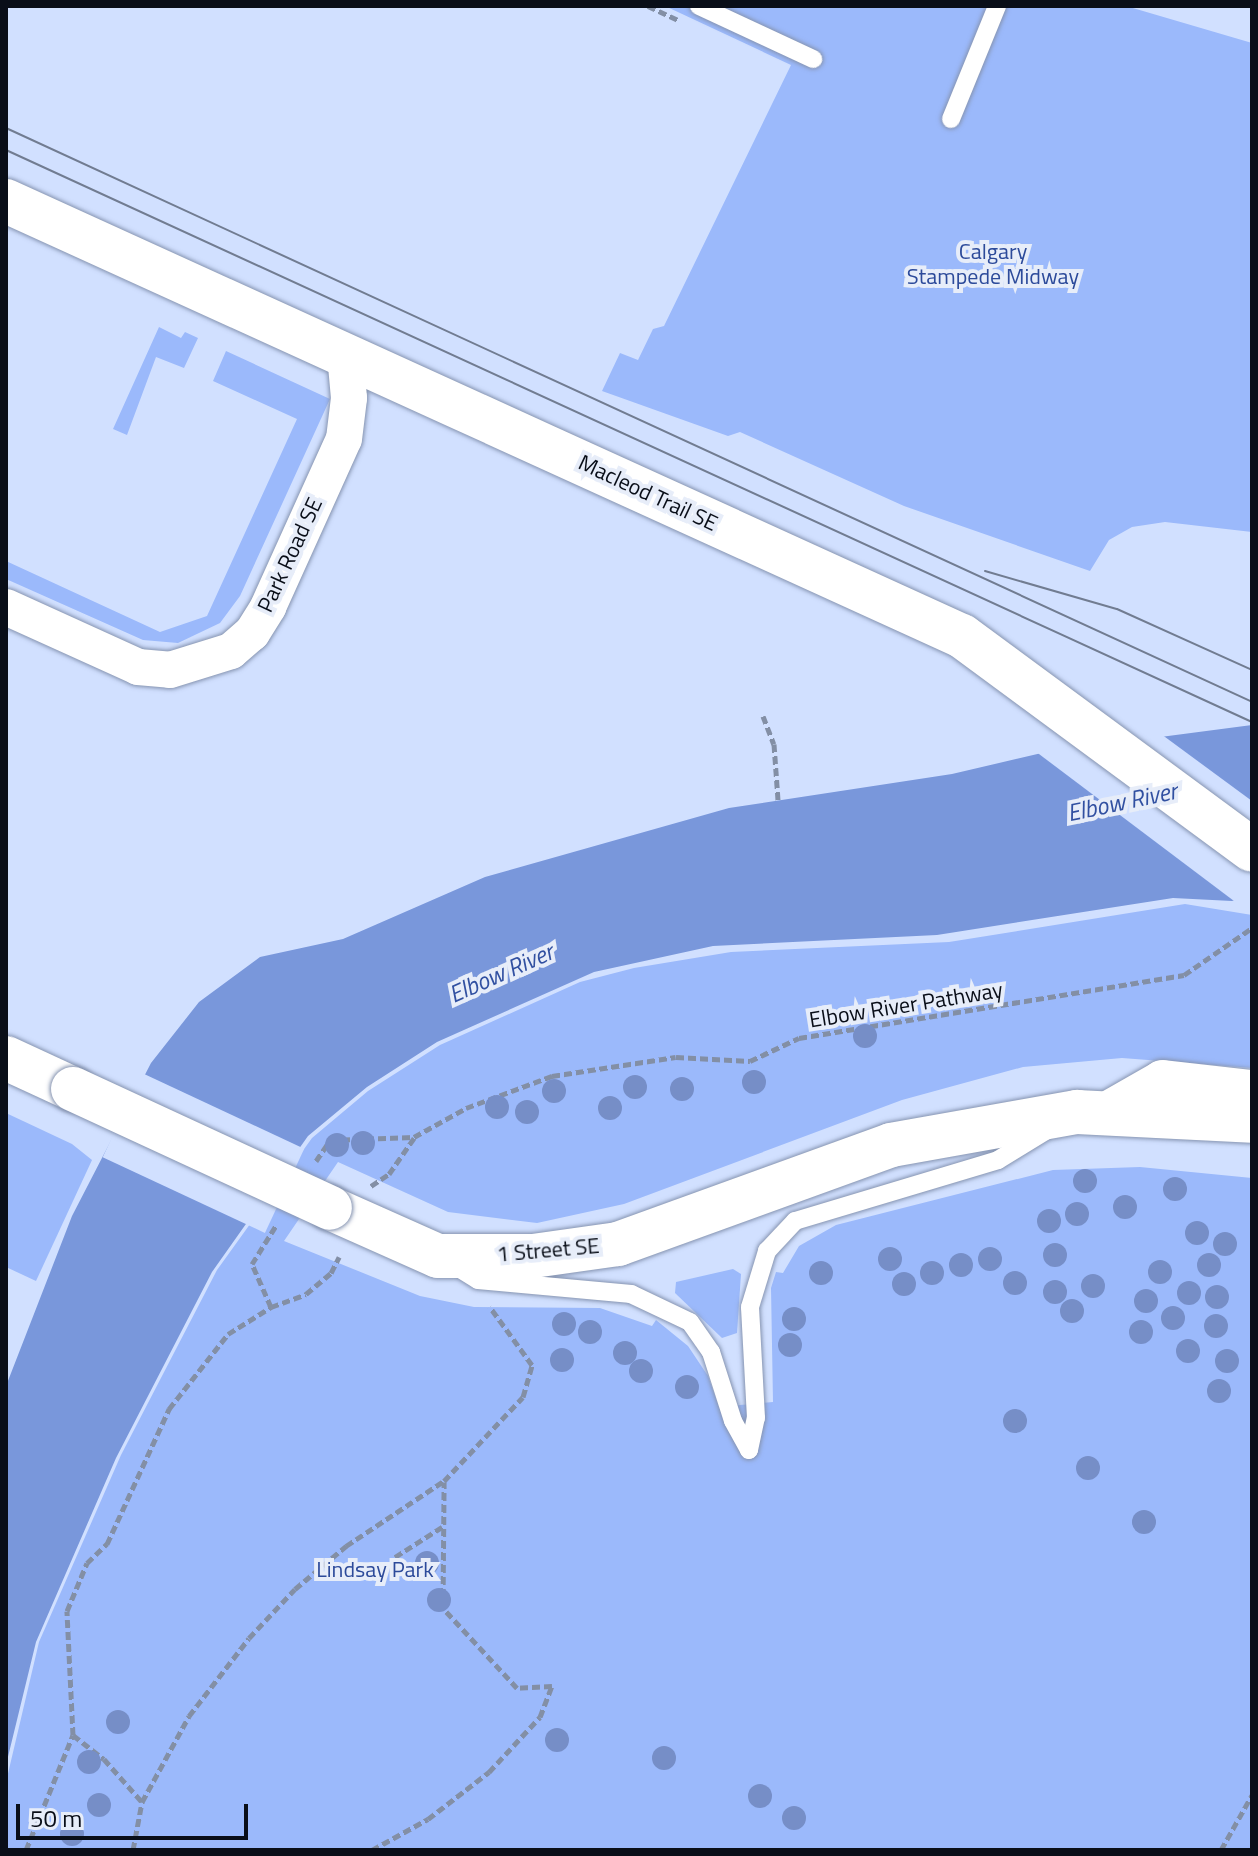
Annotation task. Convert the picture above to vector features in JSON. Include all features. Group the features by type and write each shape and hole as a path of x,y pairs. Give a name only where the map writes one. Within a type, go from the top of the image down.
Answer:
{"main road":[{"name":"Macleod Trail SE","path":"6,201 962,636 1252,850"},
{"name":"1 Street SE","path":"6,1058 438,1256 533,1256 618,1244 891,1145 1095,1111"},
{"path":"1095,1111 1163,1082 1252,1092"},
{"path":"1095,1111 1252,1121"}],"street":[{"name":"Park Road SE","path":"6,607 138,667 170,670 231,651 252,633 268,607 344,439 349,398 345,354"}],"lane":[{"path":"699,6 813,59"},
{"path":"951,119 997,6"},
{"path":"438,1256 478,1280 631,1294 658,1303 690,1322 711,1352 733,1421 749,1450 756,1418 750,1307 759,1265 795,1221 998,1160 1095,1111"}],"path":[{"path":"763,716 774,744 778,800"},
{"name":"Elbow River Pathway","path":"314,1165 330,1140 414,1137 466,1108 552,1076 676,1057 750,1061 799,1038 1184,975 1252,928"},
{"path":"370,1186 389,1174 414,1137"},
{"path":"271,1307 252,1264 283,1214"},
{"path":"26,1850 73,1735 67,1611 87,1563 107,1544 169,1409 228,1334 271,1307 306,1294 331,1273 339,1257"},
{"path":"133,1850 142,1802 203,1695 295,1589 346,1546 444,1481 513,1409 530,1382 529,1357 484,1300"},
{"path":"372,1850 428,1819 489,1772 540,1717 552,1686 517,1688 443,1608 444,1481"},
{"path":"395,1557 442,1527"},
{"path":"73,1735 142,1802"},
{"path":"1221,1850 1252,1795"}],"green space":[{"name":"Calgary Stampede Midway","path":"665,6 1126,6 1252,43 1252,532 1165,522 1132,527 1109,540 1090,571 904,506 740,432 728,436 602,391 620,353 638,360 653,329 664,326 791,65"},
{"path":"159,327 181,338 185,332 198,338 184,368 156,357 127,435 113,429"},
{"path":"226,351 330,399 240,596 220,623 178,643 143,640 6,579 6,561 160,632 207,616 297,419 213,381"},
{"name":"Lindsay Park","path":"1185,904 1252,915 1252,1068 1122,1058 1023,1067 902,1100 624,1204 537,1223 448,1212 338,1162 284,1241 420,1296 474,1307 600,1308 652,1326 656,1320 688,1346 708,1376 719,1407 773,1402 771,1288 776,1272 783,1273 799,1246 836,1225 1053,1170 1140,1167 1252,1178 1252,1850 6,1850 6,1782 39,1642 121,1455 217,1270 312,1138 368,1091 440,1045 580,982 634,968 731,952 949,942"},
{"path":"6,1113 72,1144 92,1160 36,1281 6,1267"},
{"path":"733,1269 741,1274 737,1333 722,1338 675,1293 676,1282"}],"water":[{"name":"Elbow River","path":"1252,725 1252,896 1232,901 1173,898 937,935 713,946 594,972 437,1042 367,1087 308,1136 212,1272 116,1458 36,1642 6,1765 6,1386 72,1216 151,1063 199,1002 260,957 343,939 485,877 729,808 952,774 1046,752"}],"pier":[{"path":"1161,734 1252,801 1252,900 1238,904 1035,751"},
{"path":"142,1073 304,1149 265,1233 103,1157"}],"tram line":[{"path":"6,128 1252,702"},
{"path":"6,150 1252,722"},
{"path":"985,571 1117,609 1252,670"}]}
